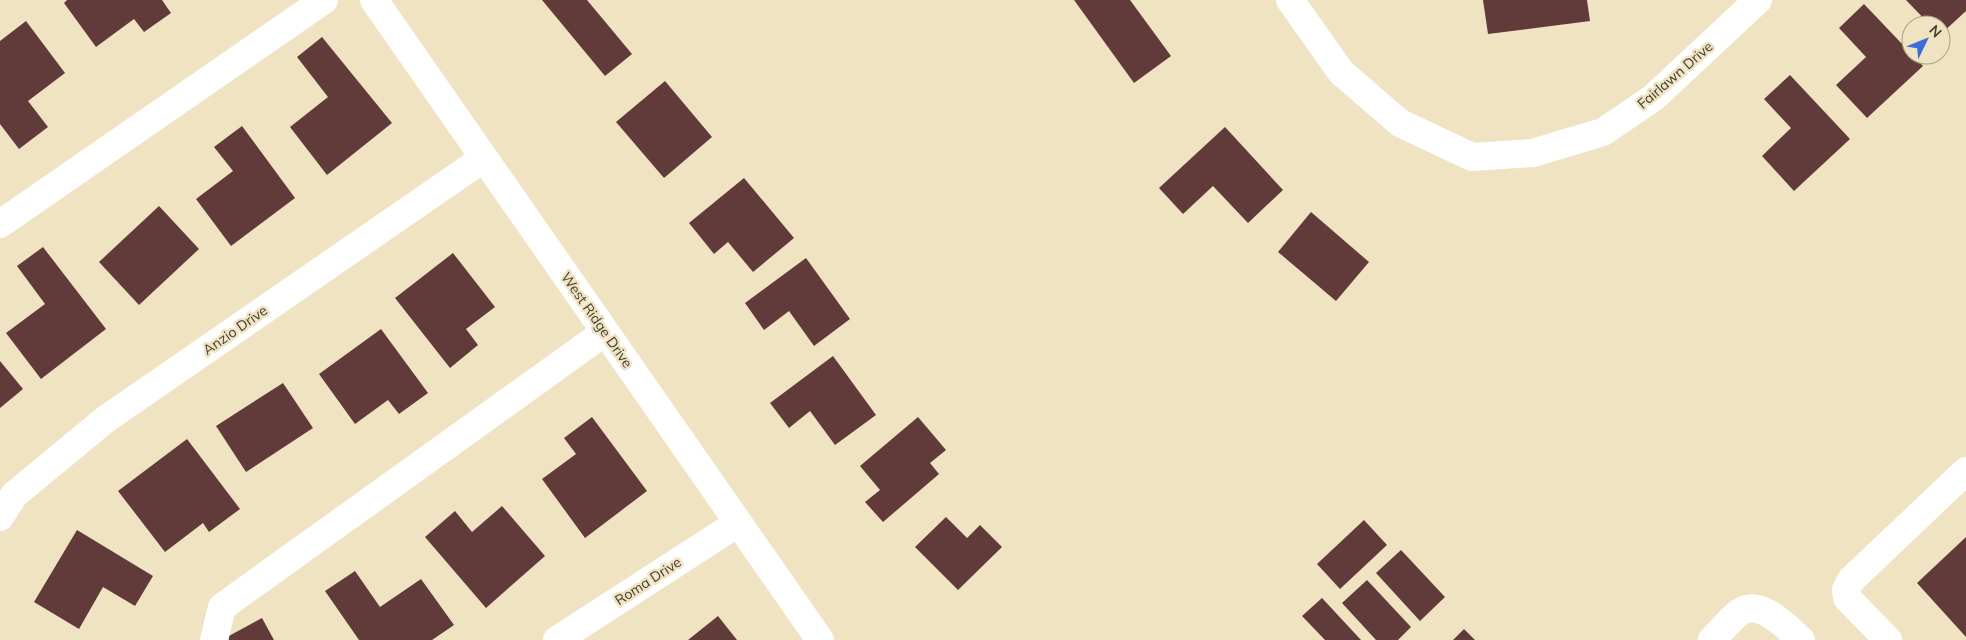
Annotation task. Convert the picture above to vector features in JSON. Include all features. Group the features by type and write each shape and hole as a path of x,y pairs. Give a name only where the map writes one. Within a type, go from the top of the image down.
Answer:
{"street":[{"path":"0,224 324,0"},
{"name":"West Ridge Drive","path":"374,0 820,640"},
{"name":"Fairlawn Drive","path":"1290,0 1341,72 1400,122 1472,157 1533,153 1603,132 1652,98 1758,0"},
{"name":"Anzio Drive","path":"0,517 14,495 106,419 484,158"},
{"path":"214,640 222,606 605,332"},
{"path":"1888,640 1847,598 1846,590 1850,580 1966,471"},
{"name":"Roma Drive","path":"557,640 738,523"},
{"path":"1712,640 1742,611 1758,609 1774,617 1801,640"}],"building":[{"path":"67,0 162,0 171,13 144,32 134,19 96,47 64,3"},
{"path":"542,0 587,0 632,54 605,76"},
{"path":"1074,0 1130,0 1171,56 1134,83"},
{"path":"1483,0 1587,0 1590,21 1488,34"},
{"path":"1906,0 1966,0 1966,11 1951,25 1951,15 1920,15"},
{"path":"1864,4 1901,43 1901,65 1923,66 1867,118 1836,85 1866,57 1839,28"},
{"path":"26,21 65,73 28,101 48,127 19,149 0,124 0,41"},
{"path":"322,37 392,123 327,175 290,127 328,97 297,57"},
{"path":"1790,75 1850,139 1794,191 1762,156 1791,128 1764,99"},
{"path":"665,81 712,137 664,178 616,122"},
{"path":"242,126 295,198 231,246 196,199 233,171 214,147"},
{"path":"1225,127 1283,190 1248,223 1213,186 1183,214 1159,188"},
{"path":"744,178 794,238 753,272 728,242 714,254 689,223"},
{"path":"159,206 199,249 139,305 99,262"},
{"path":"1311,212 1369,262 1336,301 1278,252"},
{"path":"43,247 106,329 41,379 6,333 45,304 17,266"},
{"path":"453,253 495,307 466,329 478,345 450,368 395,298"},
{"path":"806,258 850,319 814,346 789,311 764,330 745,303"},
{"path":"381,329 428,393 399,414 388,400 355,424 319,374"},
{"path":"833,356 876,415 835,445 810,411 789,428 770,403"},
{"path":"0,361 23,389 0,408"},
{"path":"283,383 313,428 246,472 216,426"},
{"path":"592,417 647,491 585,538 542,479 576,454 564,438"},
{"path":"918,417 946,450 930,463 939,474 883,522 865,502 880,490 860,466"},
{"path":"187,439 240,509 209,532 203,523 165,552 118,491"},
{"path":"502,506 545,556 486,608 425,537 455,511 472,532"},
{"path":"946,517 967,538 980,525 1002,547 958,590 915,547"},
{"path":"1364,520 1387,545 1340,589 1317,564"},
{"path":"77,530 153,576 135,606 103,587 79,629 34,602"},
{"path":"1966,537 1966,637 1917,583"},
{"path":"1401,550 1445,597 1420,621 1376,573"},
{"path":"355,571 380,607 421,579 454,625 432,640 359,640 325,591"},
{"path":"1367,580 1411,627 1398,640 1376,640 1342,603"},
{"path":"1322,598 1361,640 1325,640 1302,616"},
{"path":"718,616 737,640 688,640"},
{"path":"262,618 274,640 229,640 227,637"},
{"path":"1464,629 1475,640 1453,640"}]}
